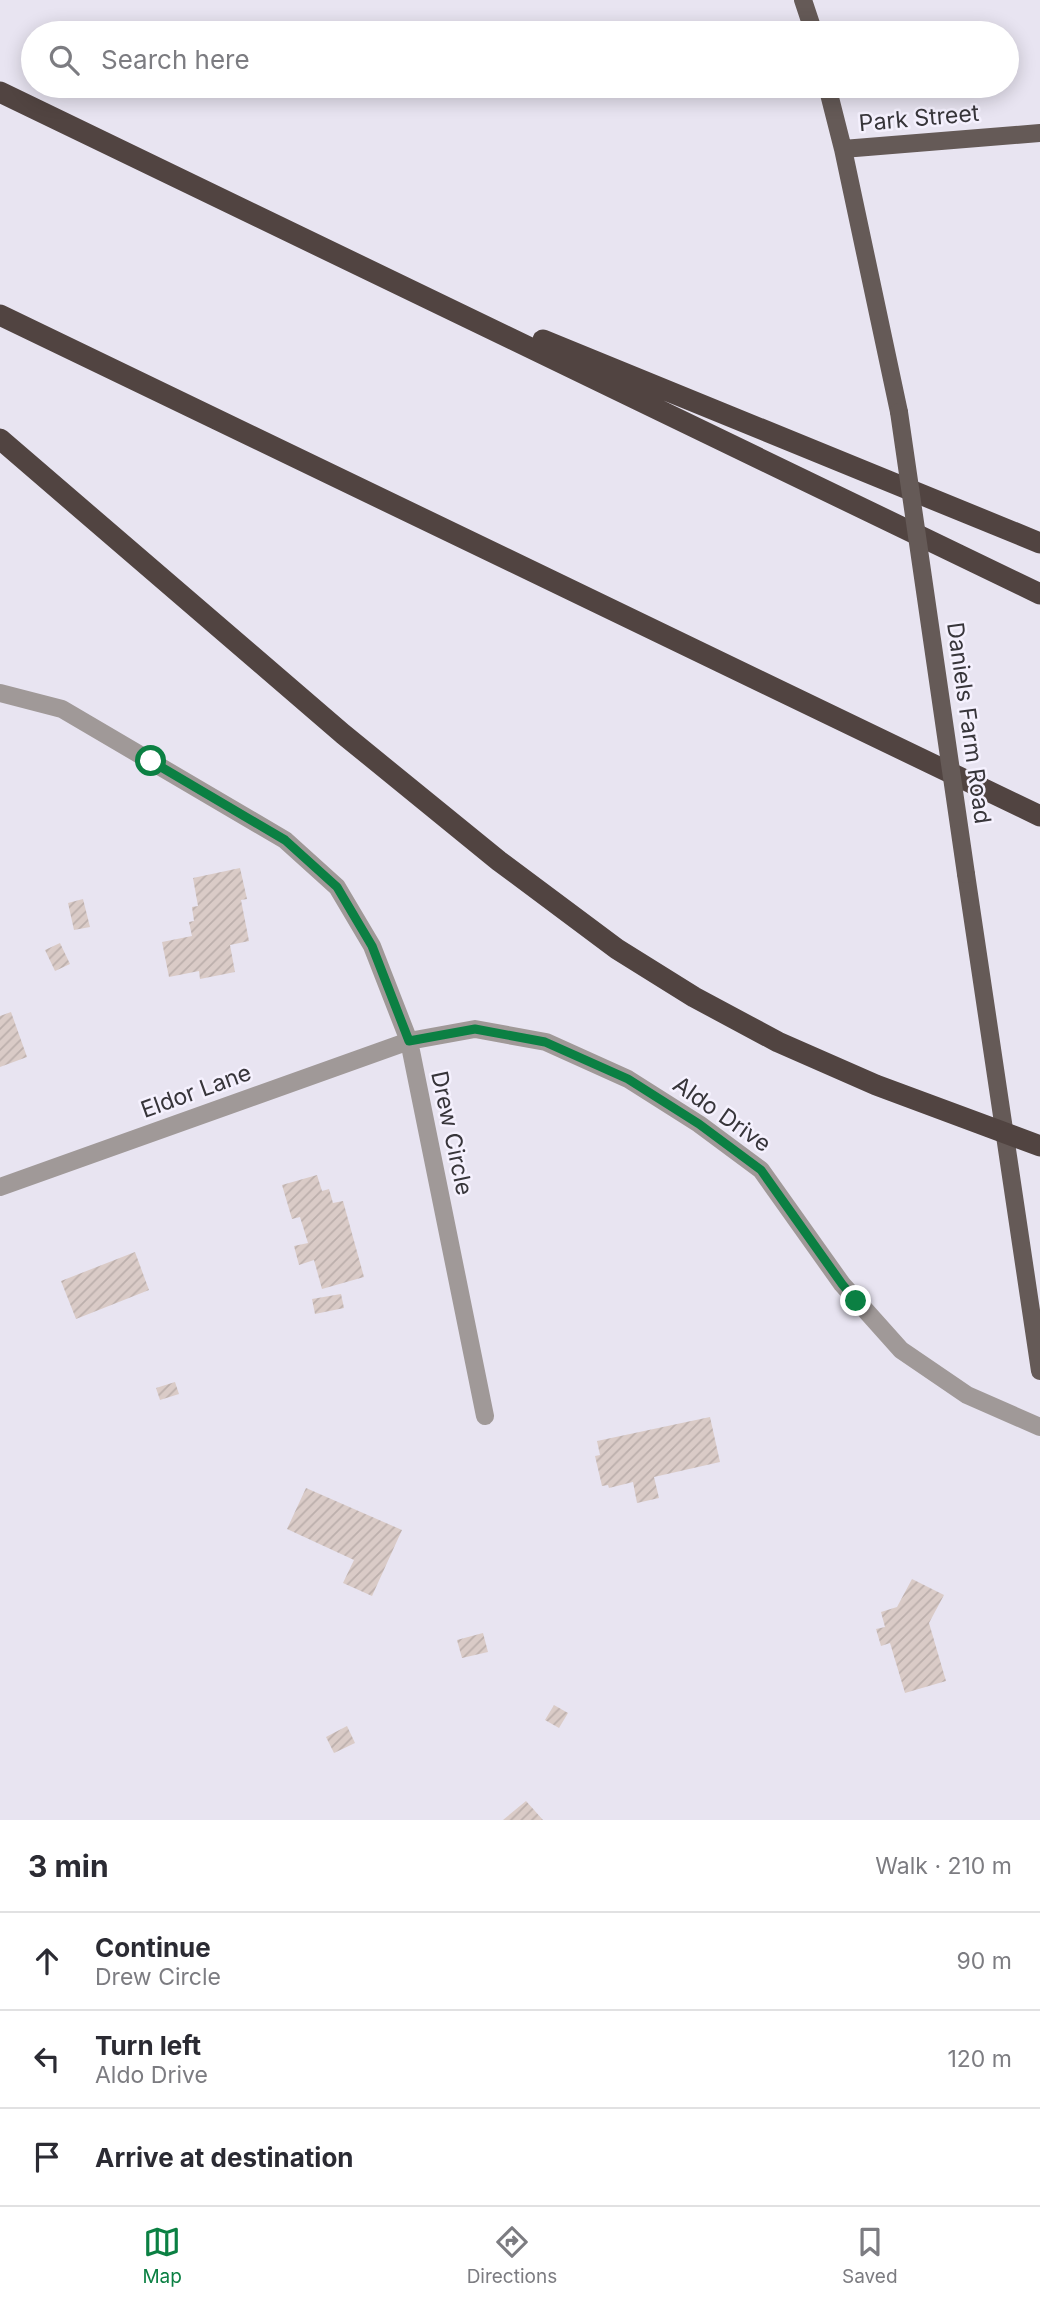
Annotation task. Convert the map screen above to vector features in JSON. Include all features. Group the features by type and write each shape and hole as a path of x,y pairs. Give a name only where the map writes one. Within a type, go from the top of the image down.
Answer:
{"highway":[{"path":"0,92 1040,594"},
{"path":"352,262 1040,543"},
{"path":"0,315 1040,817"},
{"path":"0,439 343,734 499,861 617,949 694,997 778,1042 876,1084 1040,1146"}],"main road":[{"path":"803,0 810,21"},
{"name":"Daniels Farm Road","path":"830,98 899,412 1040,1371"},
{"name":"Park Street","path":"843,149 1040,133"}],"street":[{"name":"Drew Circle","path":"0,692 62,709 285,840 337,887 372,946 409,1041 485,1416"},
{"name":"Aldo Drive","path":"409,1041 475,1029 545,1042 628,1079 699,1124 761,1170 842,1284 901,1350 967,1395 1040,1427"},
{"name":"Eldor Lane","path":"0,1187 409,1041"}],"building":[{"path":"240,868 247,899 241,900 249,941 230,945 235,972 200,979 199,971 169,977 162,942 192,936 189,922 194,921 192,907 198,906 193,878"},
{"path":"83,899 90,927 74,930 68,903"},
{"path":"60,943 70,964 55,971 45,950"},
{"path":"11,1012 27,1057 0,1067 0,1016"},
{"path":"317,1175 322,1191 329,1189 333,1203 343,1201 364,1277 322,1289 314,1260 299,1265 294,1246 308,1243 300,1217 292,1219 282,1185"},
{"path":"135,1252 149,1290 76,1319 61,1281"},
{"path":"341,1294 344,1308 315,1314 312,1299"},
{"path":"175,1382 179,1394 160,1400 156,1388"},
{"path":"710,1417 720,1462 654,1477 659,1498 637,1503 633,1482 609,1488 608,1485 602,1486 595,1456 600,1455 597,1441"},
{"path":"306,1488 402,1530 372,1596 343,1583 354,1560 287,1529"},
{"path":"912,1579 944,1595 929,1623 946,1681 905,1693 890,1643 881,1646 876,1629 885,1627 881,1612 897,1607"},
{"path":"483,1633 488,1652 462,1658 457,1640"},
{"path":"554,1705 568,1713 559,1728 545,1720"},
{"path":"347,1726 355,1743 334,1753 326,1737"},
{"path":"526,1801 543,1820 503,1820"}],"route":[{"path":"151,761 285,840 337,887 372,946 409,1041 475,1029 545,1042 628,1079 699,1124 761,1170 856,1301"}]}
